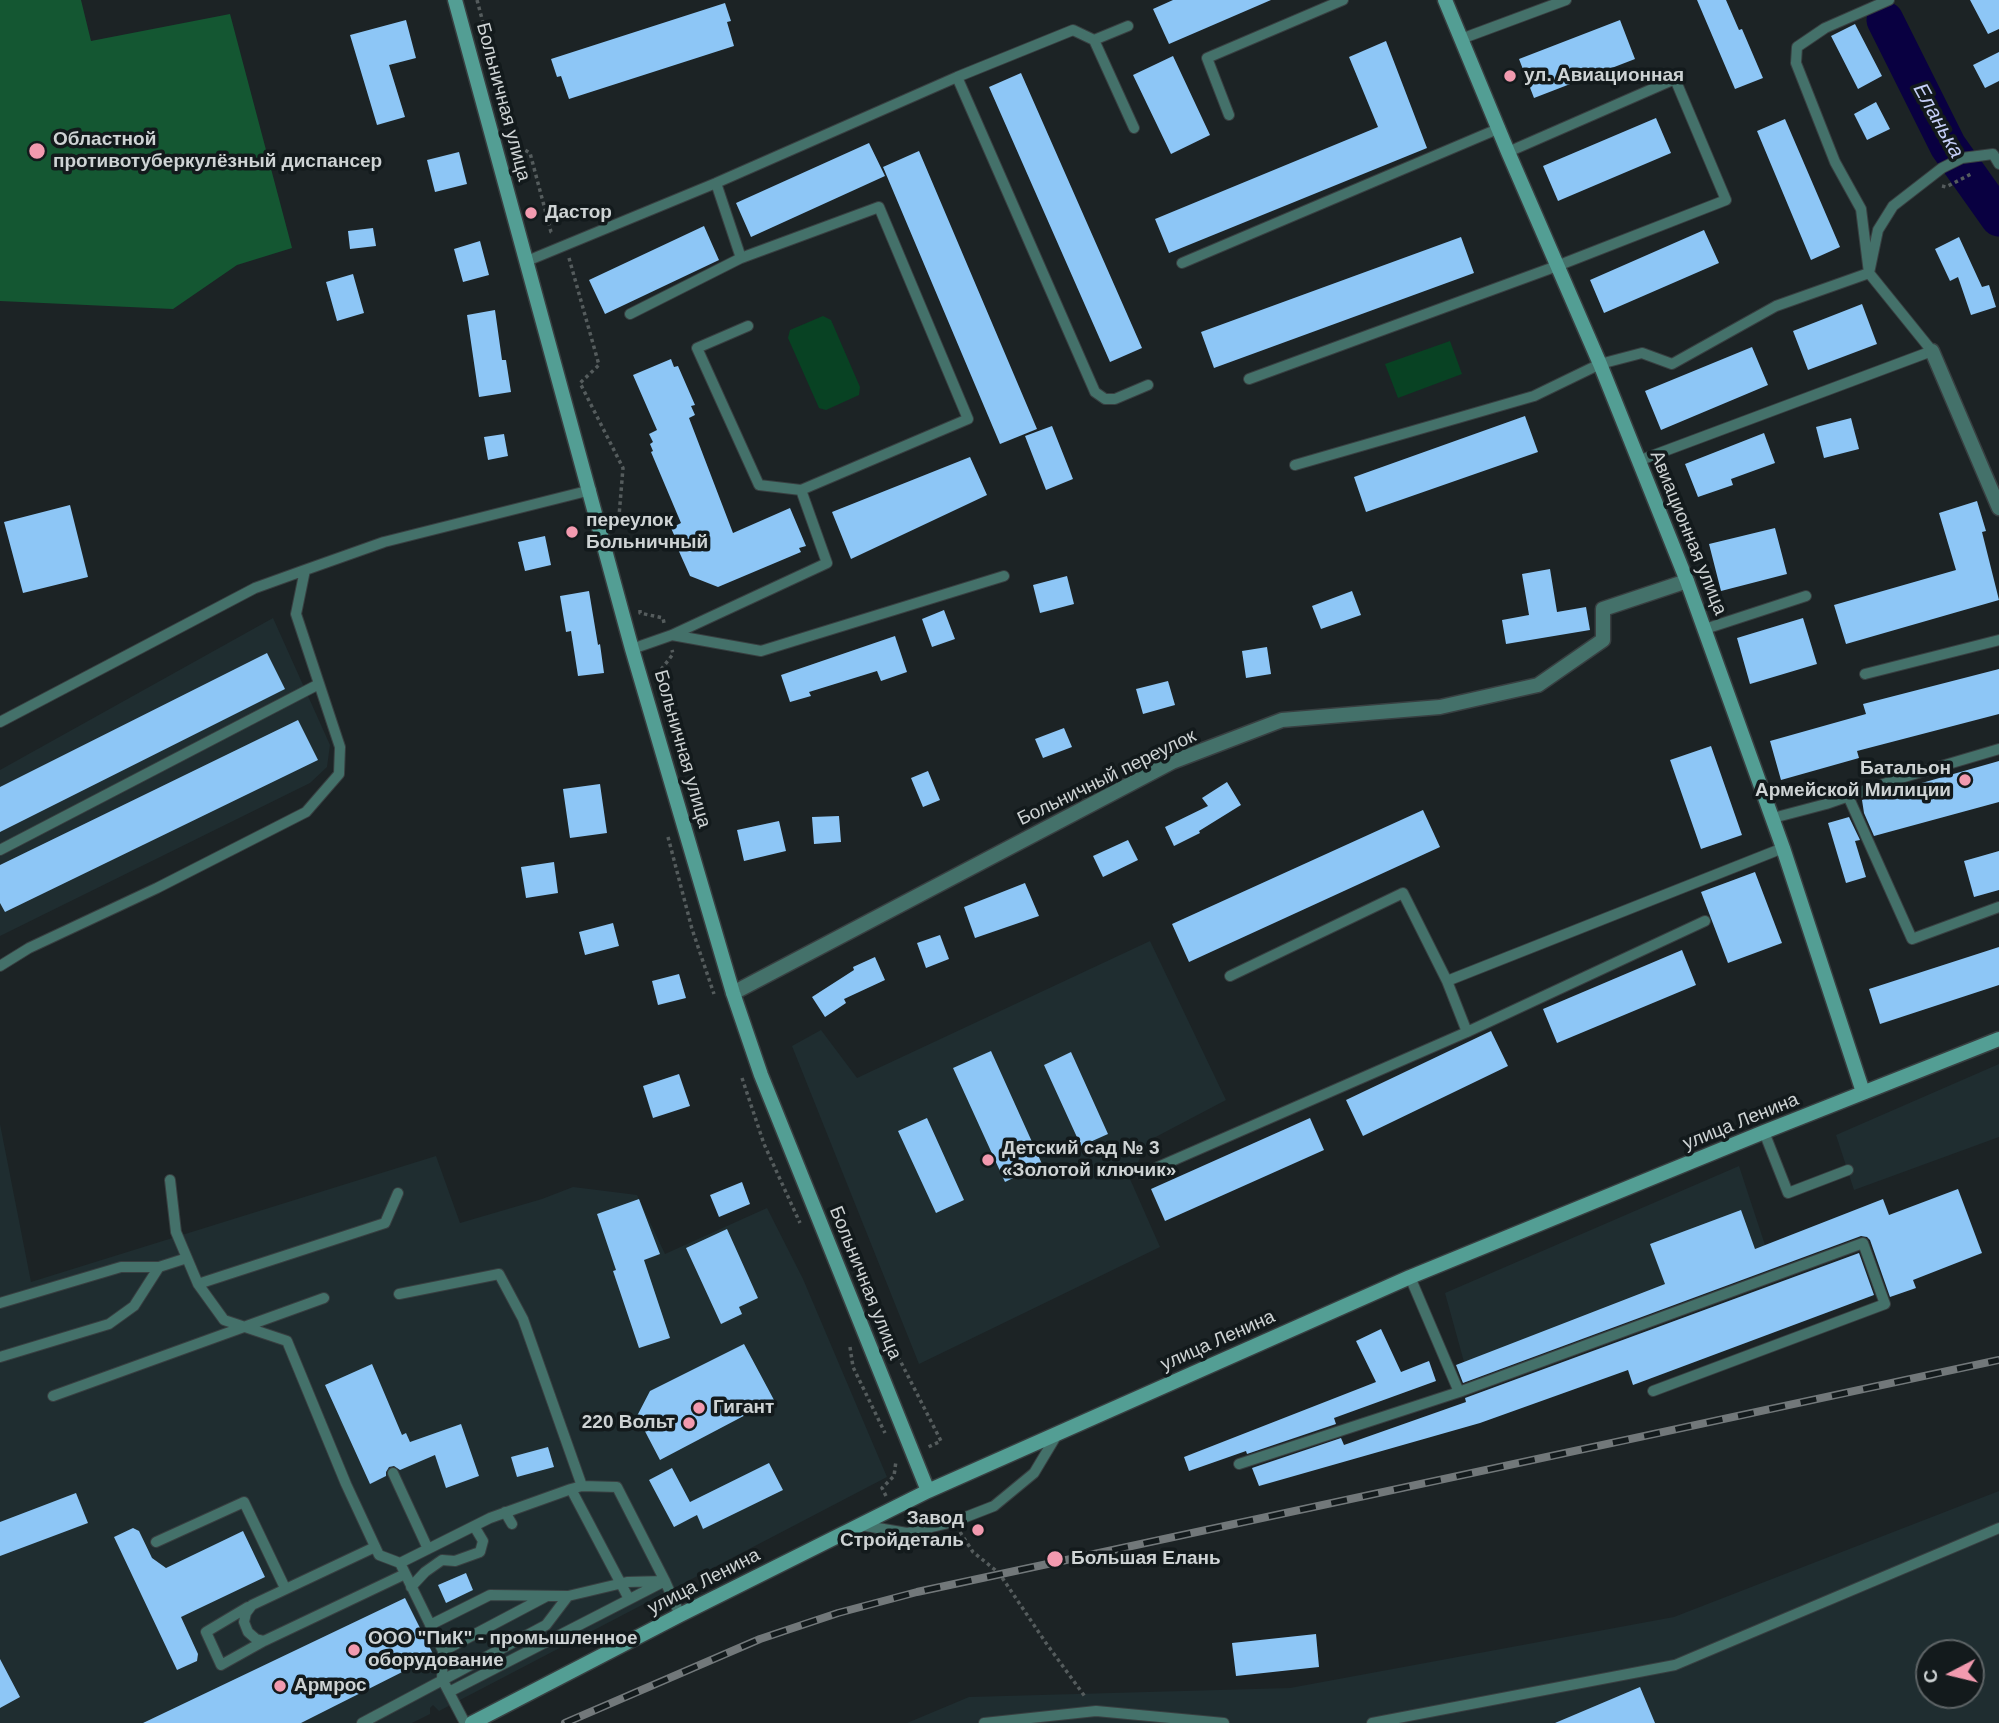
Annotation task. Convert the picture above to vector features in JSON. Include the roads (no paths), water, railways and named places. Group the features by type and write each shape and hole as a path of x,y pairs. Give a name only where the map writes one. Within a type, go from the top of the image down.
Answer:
{"street":[{"name":"Больничная улица","path":"455,0 591,490 632,649 733,993 761,1075 928,1491"},
{"name":"Авиационная улица","path":"1446,0 1508,152 1600,363 1687,581 1773,818 1863,1093"},
{"path":"1932,351 1999,508"},
{"name":"Больничный переулок","path":"733,993 1172,762 1282,720 1440,708 1538,685 1603,640 1602,609 1687,581"},
{"name":"улица Ленина","path":"472,1723 928,1491 1410,1277 1999,1039"}],"lane":[{"path":"1229,115 1207,58 1343,0"},
{"path":"1461,39 1566,0"},
{"path":"1638,461 1932,351 1870,273 1861,209 1835,162 1796,63 1797,47 1825,28 1889,0"},
{"path":"1094,40 1128,26"},
{"path":"527,261 716,183 957,76 1073,30 1094,40 1134,128"},
{"path":"957,76 1096,392 1105,399 1115,399 1147,385"},
{"path":"1249,379 1558,266 1726,200 1675,79 1508,152"},
{"path":"1182,263 1500,128"},
{"path":"1870,273 1878,230 1894,206 1922,182 1962,158 1993,155 1999,164"},
{"path":"716,183 741,258"},
{"path":"630,314 741,258 879,207 968,419 801,490 759,485 697,348 748,326"},
{"path":"1296,465 1534,396 1600,363 1642,353 1672,364 1776,306 1870,273"},
{"path":"0,722 255,588 384,542 591,490"},
{"path":"632,649 670,635 827,563 801,490"},
{"path":"0,966 29,948 157,888 306,813 339,774 340,747 296,614 305,570"},
{"path":"670,635 761,650 1004,576"},
{"path":"1705,629 1806,596"},
{"path":"1865,674 1999,640"},
{"path":"0,849 319,684"},
{"path":"1773,818 1999,750"},
{"path":"1848,796 1912,939 1999,907"},
{"path":"1447,981 1783,848"},
{"path":"1230,976 1404,894 1447,981 1467,1032"},
{"path":"1142,1174 1467,1032 1705,920"},
{"path":"1764,1132 1788,1194 1848,1170"},
{"path":"170,1180 176,1232 198,1284 224,1320 286,1341 379,1555 400,1563 443,1651 442,1679 465,1723"},
{"path":"198,1284 385,1223 398,1193"},
{"path":"1239,1464 1459,1392 1863,1242 1885,1304 1653,1391"},
{"path":"0,1303 121,1267 159,1267 187,1258"},
{"path":"0,1357 109,1324 134,1306 159,1267"},
{"path":"399,1294 499,1274 523,1319 577,1487 629,1599"},
{"path":"1410,1277 1459,1392"},
{"path":"53,1396 324,1298"},
{"path":"860,1525 907,1533 953,1522 994,1506 1034,1474 1059,1433"},
{"path":"393,1473 428,1549"},
{"path":"400,1563 505,1512 577,1487 617,1487 680,1615"},
{"path":"156,1542 244,1502 285,1588"},
{"path":"505,1512 512,1524"},
{"path":"411,1587 425,1572 442,1560 455,1561 480,1552 483,1541 474,1526"},
{"path":"1372,1723 1675,1665 1999,1528"},
{"path":"375,1547 285,1588 206,1632 221,1665 264,1641 405,1574"},
{"path":"430,1625 490,1595 568,1596 621,1584 665,1581"},
{"path":"449,1692 665,1581"},
{"path":"443,1651 547,1596"},
{"path":"362,1723 546,1625 568,1596"},
{"path":"252,1605 244,1622 248,1632 256,1639 264,1641"},
{"path":"984,1723 1096,1711 1224,1723"}],"waterway":[{"name":"Еланька","path":"1885,20 1948,146 1999,218"}],"railway":[{"path":"565,1723 760,1639 838,1613 917,1592 1999,1360"}],"place":[{"name":"ул. Авиационная","path":"1510,76"},
{"name":"Областной противотуберкулёзный диспансер","path":"37,151"},
{"name":"Дастор","path":"531,213"},
{"name":"переулок Больничный","path":"572,532"},
{"name":"Батальон Армейской Милиции","path":"1965,780"},
{"name":"Детский сад № 3 «Золотой ключик»","path":"988,1160"},
{"name":"Гигант","path":"699,1408"},
{"name":"220 Вольт","path":"689,1423"},
{"name":"Завод Стройдеталь","path":"978,1530"},
{"name":"Большая Елань","path":"1055,1559"},
{"name":"ООО \"ПиК\" - промышленное оборудование","path":"354,1650"},
{"name":"Армрос","path":"280,1686"}]}
